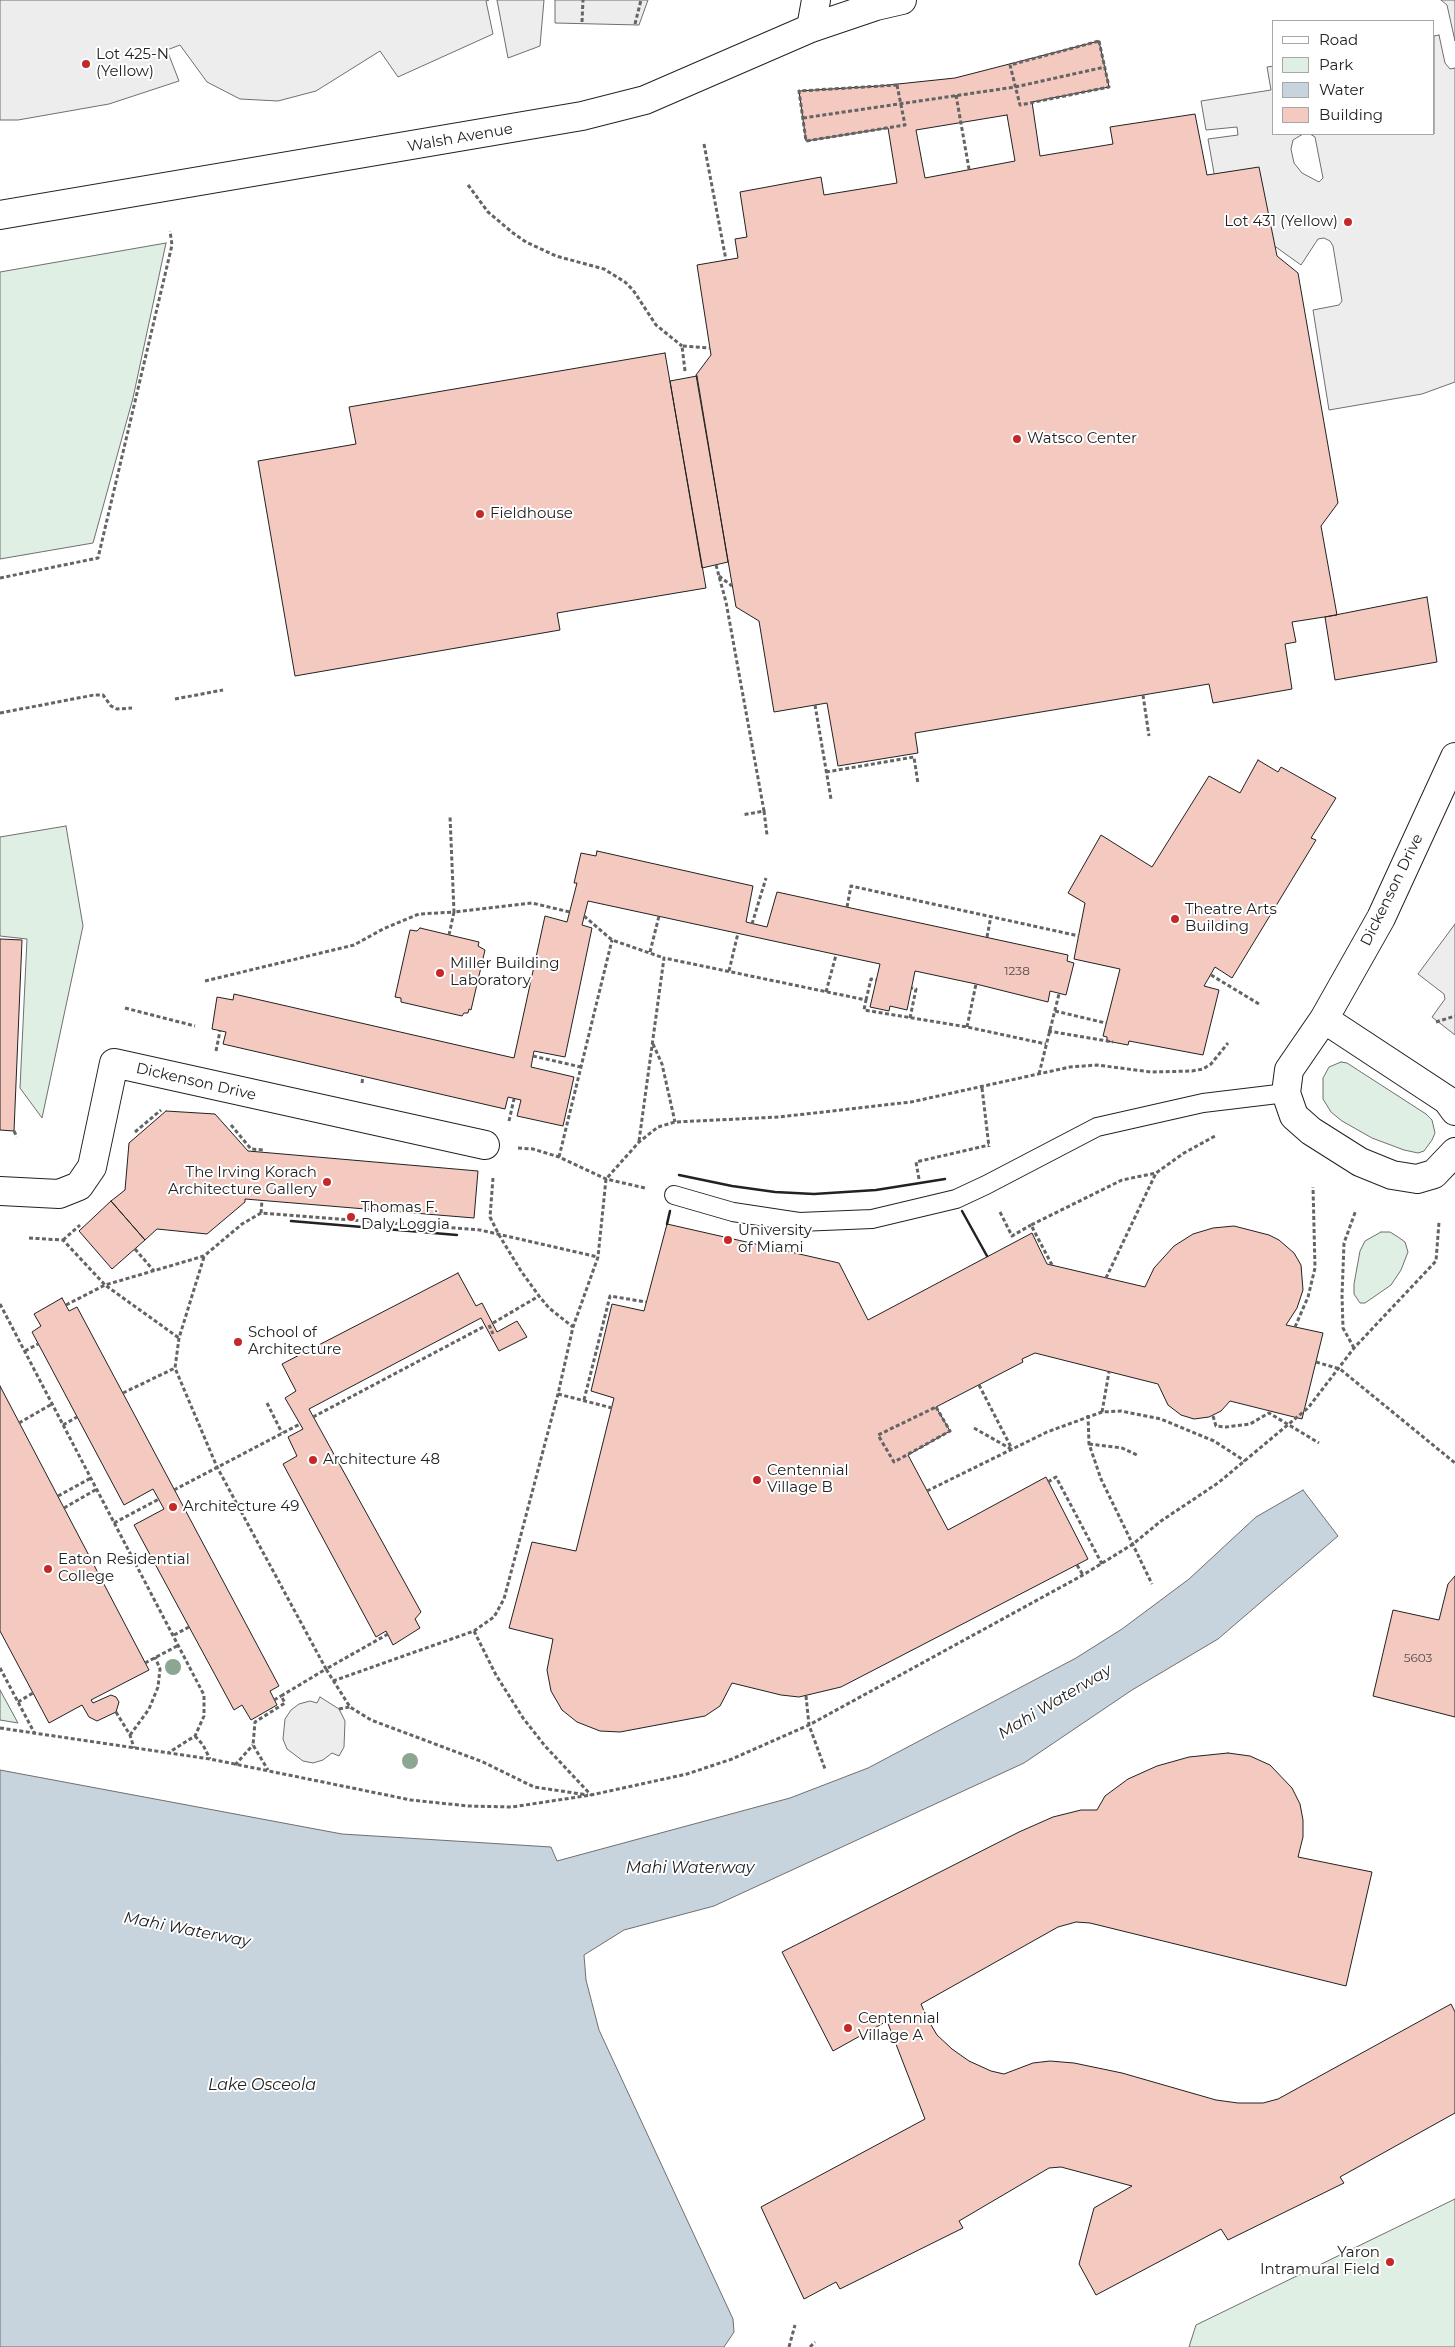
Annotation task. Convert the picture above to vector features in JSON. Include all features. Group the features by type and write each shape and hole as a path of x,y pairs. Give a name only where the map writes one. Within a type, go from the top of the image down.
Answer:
{"street":[{"path":"810,28 816,0"},
{"name":"Walsh Avenue","path":"0,215 582,116 645,100 810,28 876,6 902,0"},
{"name":"Dickenson Drive","path":"1455,757 1380,918 1324,1019 1289,1070 1286,1093 1294,1116 1312,1131 1360,1162 1392,1176 1417,1179 1434,1174 1455,1152"},
{"path":"1324,1019 1447,1100 1455,1111"},
{"name":"Dickenson Drive","path":"0,1191 59,1194 79,1186 92,1167 114,1063 485,1145"}],"lane":[{"path":"674,1195 734,1212 800,1222 872,1219 919,1209 956,1198 986,1186 1096,1127 1203,1103 1286,1093"}],"path":[{"path":"582,22 583,0"},
{"path":"635,24 641,0"},
{"path":"1099,41 1105,67 1109,87 1020,105 1010,65 1099,41"},
{"path":"803,118 900,102 1015,87 1105,67"},
{"path":"896,85 905,125 806,140 803,118 799,91 896,85"},
{"path":"956,95 969,169"},
{"path":"704,144 726,260"},
{"path":"468,184 488,212 526,242 556,256 604,270 625,282 633,290 656,325 682,346 710,348"},
{"path":"0,578 98,558 172,245 170,231"},
{"path":"682,346 685,371"},
{"path":"716,564 726,602 767,835"},
{"path":"718,575 732,586"},
{"path":"175,699 223,690"},
{"path":"0,714 94,695 103,695 110,706 118,710 132,708"},
{"path":"1143,695 1149,736"},
{"path":"815,705 831,799"},
{"path":"826,772 914,757 918,784"},
{"path":"742,815 764,811"},
{"path":"449,935 454,912 450,816"},
{"path":"752,924 766,878"},
{"path":"848,906 851,886 1079,936"},
{"path":"205,981 354,945 383,929 420,914 532,903 570,912"},
{"path":"584,916 612,940 664,958 866,1000"},
{"path":"650,952 659,916"},
{"path":"987,937 991,916"},
{"path":"729,971 738,934"},
{"path":"559,1157 612,940"},
{"path":"826,992 836,955"},
{"path":"639,1142 664,958"},
{"path":"1211,975 1260,1004"},
{"path":"876,980 871,979 864,1010 967,1027 1046,1044"},
{"path":"967,1027 976,984"},
{"path":"910,1018 916,989 912,988"},
{"path":"1039,1074 1048,1031 1059,994"},
{"path":"125,1008 195,1026"},
{"path":"1055,1011 1106,1023"},
{"path":"1436,1022 1455,1016"},
{"path":"215,1054 220,1031"},
{"path":"1048,1031 1113,1042"},
{"path":"333,1681 474,1631 494,1616 504,1599 558,1394 573,1327 598,1257 606,1179 639,1142 658,1127 675,1122 779,1117 911,1102 1039,1074 1097,1065 1151,1072 1192,1071 1203,1069 1211,1064 1228,1042"},
{"path":"652,1043 662,1064 675,1122"},
{"path":"533,1056 581,1067"},
{"path":"982,1088 989,1152"},
{"path":"131,1136 164,1107"},
{"path":"229,1122 251,1149 264,1150"},
{"path":"14,1131 17,1137"},
{"path":"995,1203 1012,1236 1031,1224 1122,1180 1156,1173 1184,1153 1215,1136"},
{"path":"919,1209 919,1182 916,1162 989,1145"},
{"path":"511,1151 517,1148 533,1149 559,1157 606,1179 674,1195"},
{"path":"495,1171 490,1192 490,1217 521,1271 539,1296 549,1308 573,1327"},
{"path":"1106,1278 1156,1173"},
{"path":"1295,1326 1308,1297 1315,1268 1313,1187"},
{"path":"261,1213 262,1200"},
{"path":"1354,1348 1343,1328 1342,1295 1344,1243 1356,1210"},
{"path":"66,1305 105,1285 204,1256 242,1224 261,1213 480,1230 598,1257"},
{"path":"0,1728 210,1760 411,1800 468,1806 512,1807 591,1796 687,1774 768,1744 808,1725 1083,1575 1133,1544 1161,1522 1218,1483 1308,1408 1340,1369 1354,1348 1436,1261 1439,1222"},
{"path":"1031,1224 1052,1265"},
{"path":"29,1238 63,1240 105,1285 180,1338"},
{"path":"135,1249 154,1271"},
{"path":"204,1256 180,1338 175,1368 218,1467 326,1670 350,1707 372,1720 457,1751 534,1787 591,1796"},
{"path":"313,1417 489,1325 539,1296"},
{"path":"584,1400 610,1296 646,1302"},
{"path":"0,1304 204,1694 204,1716 195,1736 167,1753"},
{"path":"489,1325 493,1334"},
{"path":"25,1351 38,1344"},
{"path":"1316,1362 1340,1369 1455,1463"},
{"path":"123,1393 175,1368"},
{"path":"1102,1412 1109,1372"},
{"path":"979,1385 1012,1449"},
{"path":"558,1394 612,1408"},
{"path":"19,1423 52,1404"},
{"path":"267,1404 282,1433"},
{"path":"936,1407 950,1431 894,1462 878,1435 936,1407"},
{"path":"927,1491 1012,1449 1088,1415 1102,1412 1121,1411 1161,1419 1214,1441 1244,1461"},
{"path":"1213,1416 1216,1426 1250,1424 1269,1413 1319,1443"},
{"path":"1088,1415 1089,1444 1100,1479 1152,1584"},
{"path":"63,1425 77,1417"},
{"path":"174,1490 300,1424"},
{"path":"974,1428 1012,1449"},
{"path":"1089,1444 1122,1448 1137,1455"},
{"path":"1048,1482 1056,1477 1102,1564"},
{"path":"58,1496 91,1478"},
{"path":"64,1508 97,1489"},
{"path":"114,1523 158,1498"},
{"path":"1077,1565 1083,1575"},
{"path":"174,1635 189,1627"},
{"path":"474,1631 496,1675 523,1718 591,1796"},
{"path":"274,1700 388,1634"},
{"path":"145,1662 179,1645"},
{"path":"130,1735 149,1709 158,1687 160,1669 155,1657"},
{"path":"0,1668 36,1734"},
{"path":"18,1702 33,1693"},
{"path":"268,1771 253,1745 255,1722 285,1703 281,1696"},
{"path":"806,1696 808,1725 825,1769"},
{"path":"340,1709 350,1707"},
{"path":"116,1712 130,1735 134,1748"},
{"path":"195,1736 203,1745 210,1760"},
{"path":"234,1765 253,1745"},
{"path":"789,2347 795,2324"},
{"path":"810,2347 815,2342"}],"green space":[{"path":"166,243 133,398 93,543 0,559 0,272"},
{"path":"66,826 83,926 42,1118 20,1088 27,939 0,936 0,837"},
{"path":"1341,1062 1347,1063 1426,1114 1432,1120 1435,1133 1424,1151 1418,1153 1404,1150 1372,1138 1342,1121 1331,1112 1323,1099 1323,1078 1329,1067"},
{"path":"1381,1232 1390,1232 1405,1242 1408,1252 1401,1270 1391,1285 1365,1303 1360,1303 1354,1294 1354,1284 1360,1251 1365,1241"},
{"path":"0,1690 18,1723 0,1720"},
{"name":"Yaron Intramural Field","path":"1455,2199 1455,2347 1189,2347 1196,2325"}],"shaded area":[{"name":"Lot 425-N (Yellow)","path":"0,0 489,0 486,1 493,34 398,77 380,51 316,91 278,101 240,99 207,82 180,45 167,50 179,81 109,104 18,120 0,120"},
{"path":"497,0 544,0 540,46 508,58"},
{"path":"555,0 648,0 639,25 555,23"},
{"path":"1441,0 1455,0 1455,41 1447,5"},
{"name":"Lot 431 (Yellow)","path":"1439,35 1445,63 1450,69 1455,68 1455,382 1422,394 1329,410 1313,310 1339,305 1342,301 1333,246 1330,241 1324,238 1318,239 1301,265 1220,207 1208,139 1238,135 1237,127 1206,130 1201,101 1271,90 1267,67 1272,66 1272,135 1301,135 1293,140 1291,149 1294,163 1302,173 1319,182 1323,178 1315,137 1312,135 1435,135 1435,36"},
{"path":"1455,924 1455,1035 1432,1017 1445,999 1444,994 1418,974"},
{"path":"320,1697 339,1709 345,1721 344,1747 339,1756 332,1753 323,1760 313,1763 303,1761 287,1749 283,1739 285,1719 291,1710 299,1704 310,1701 317,1703"}],"water":[{"name":"Lake Osceola","path":"1303,1490 1338,1536 1218,1639 1132,1690 1024,1763 714,1906 624,1930 584,1955 586,1980 599,2030 733,2319 734,2332 724,2347 0,2347 0,1770 342,1834 551,1847 557,1861 790,1798 868,1768 1076,1658 1122,1629 1189,1579 1256,1517"}],"building":[{"name":"Watsco Center","path":"1099,41 1109,87 1032,102 1040,156 1113,144 1110,127 1195,114 1207,175 1259,167 1277,256 1298,273 1338,503 1321,526 1337,615 1292,622 1296,642 1285,644 1292,689 1213,703 1209,684 915,733 918,753 838,766 827,703 774,712 759,621 736,607 696,375 711,355 697,265 738,258 735,239 747,237 740,192 821,177 824,195 897,183 888,128 806,141 799,91 879,86 955,78"},
{"path":"1007,115 1015,161 925,178 916,130"},
{"name":"Fieldhouse","path":"665,353 706,588 557,613 560,630 295,676 258,461 356,444 349,407"},
{"path":"697,376 728,562 702,568 670,381"},
{"path":"1427,597 1437,662 1335,680 1325,617"},
{"name":"Theatre Arts Building","path":"1258,760 1278,772 1281,767 1336,798 1311,838 1316,840 1232,978 1215,967 1204,986 1219,990 1203,1055 1129,1041 1128,1045 1107,1041 1107,1037 1103,1036 1120,969 1074,959 1085,903 1068,893 1101,835 1152,867 1209,776 1240,793"},
{"path":"597,851 753,886 746,922 767,927 777,892 1068,955 1067,961 1074,963 1066,995 1050,991 1048,1002 915,971 907,1010 890,1006 889,1011 870,1007 880,964 588,901 582,925 592,928 565,1057 534,1051 531,1067 574,1077 563,1126 517,1116 521,1100 508,1097 505,1109 223,1044 226,1032 212,1029 217,997 233,1000 234,994 514,1058 545,916 567,922 577,883 574,883 581,853 596,856"},
{"name":"Miller Building Laboratory","path":"420,928 479,942 478,946 485,950 471,1010 469,1009 468,1013 464,1013 462,1016 401,1002 401,998 395,997 410,930 417,931"},
{"path":"0,939 22,940 14,1131 0,1130"},
{"path":"166,1111 215,1114 248,1151 478,1171 474,1218 245,1199 245,1202 207,1234 157,1229 145,1240 111,1201 125,1190 129,1143"},
{"path":"111,1201 145,1240 112,1269 79,1231"},
{"name":"Centennial Village B","path":"667,1224 839,1263 868,1320 1032,1233 1047,1264 1145,1287 1154,1268 1174,1246 1193,1234 1213,1228 1234,1226 1269,1235 1279,1240 1294,1253 1301,1265 1303,1290 1297,1308 1286,1325 1323,1333 1302,1419 1230,1401 1221,1411 1209,1417 1194,1419 1181,1415 1168,1405 1158,1384 1035,1353 1022,1359 1023,1362 936,1407 950,1431 908,1455 948,1530 1046,1477 1088,1559 841,1687 799,1697 781,1695 732,1683 720,1706 705,1716 620,1732 600,1731 577,1722 562,1710 551,1691 547,1670 553,1639 509,1628 532,1542 576,1551 614,1398 591,1391 612,1304 644,1311"},
{"name":"Architecture 48","path":"458,1273 476,1306 482,1303 497,1332 517,1321 527,1337 499,1351 481,1318 309,1409 421,1612 415,1619 420,1628 393,1645 386,1631 376,1637 283,1464 297,1456 288,1437 303,1429 285,1398 296,1391 282,1364"},
{"name":"Architecture 49","path":"62,1298 69,1311 77,1307 279,1686 270,1691 277,1705 251,1720 242,1705 234,1710 134,1525 164,1509 153,1489 124,1505 32,1332 41,1326 34,1314"},
{"name":"Eaton Residential College","path":"0,1386 149,1670 91,1700 93,1703 111,1695 116,1697 119,1702 116,1712 97,1721 89,1717 82,1705 49,1723 0,1631"},
{"path":"1455,1576 1455,1717 1373,1696 1393,1610 1439,1620 1448,1584"},
{"name":"Centennial Village A","path":"1228,1753 1250,1756 1270,1765 1292,1788 1300,1804 1303,1820 1303,1837 1298,1857 1372,1872 1346,1986 1090,1923 1076,1922 1058,1927 921,2004 937,2035 969,2061 991,2071 1004,2074 1033,2063 1050,2061 1074,2063 1122,2073 1216,2100 1238,2103 1263,2103 1278,2099 1451,2004 1455,2012 1455,2113 1340,2177 1344,2183 1228,2240 1221,2229 1096,2295 1079,2264 1094,2208 1132,2186 1061,2167 1049,2168 959,2221 963,2228 840,2289 836,2282 804,2299 761,2207 925,2119 887,2021 833,2051 782,1952 1019,1832 1053,1817 1081,1810 1097,1810 1105,1796 1128,1779 1157,1766 1189,1757"}],"wall":[{"path":"679,1175 732,1186 775,1192 814,1194 876,1190 945,1179"},
{"path":"667,1224 670,1211"},
{"path":"962,1211 987,1256"},
{"path":"291,1221 457,1235"}],"place":[{"name":"Lot 425-N (Yellow)","path":"86,64"},
{"name":"Lot 431 (Yellow)","path":"1348,222"},
{"name":"Watsco Center","path":"1017,439"},
{"name":"Fieldhouse","path":"480,514"},
{"name":"Theatre Arts Building","path":"1175,919"},
{"name":"Miller Building Laboratory","path":"440,973"},
{"name":"The Irving Korach Architecture Gallery","path":"327,1182"},
{"name":"Thomas F. Daly Loggia","path":"351,1217"},
{"name":"University of Miami","path":"728,1240"},
{"name":"School of Architecture","path":"238,1342"},
{"name":"Architecture 48","path":"313,1460"},
{"name":"Centennial Village B","path":"757,1480"},
{"name":"Architecture 49","path":"173,1507"},
{"name":"Eaton Residential College","path":"48,1569"},
{"name":"Centennial Village A","path":"848,2028"},
{"name":"Yaron Intramural Field","path":"1390,2262"}],"water label":[{"name":"Mahi Waterway","path":"1055,1702"},
{"name":"Mahi Waterway","path":"690,1868"},
{"name":"Mahi Waterway","path":"187,1930"}]}
